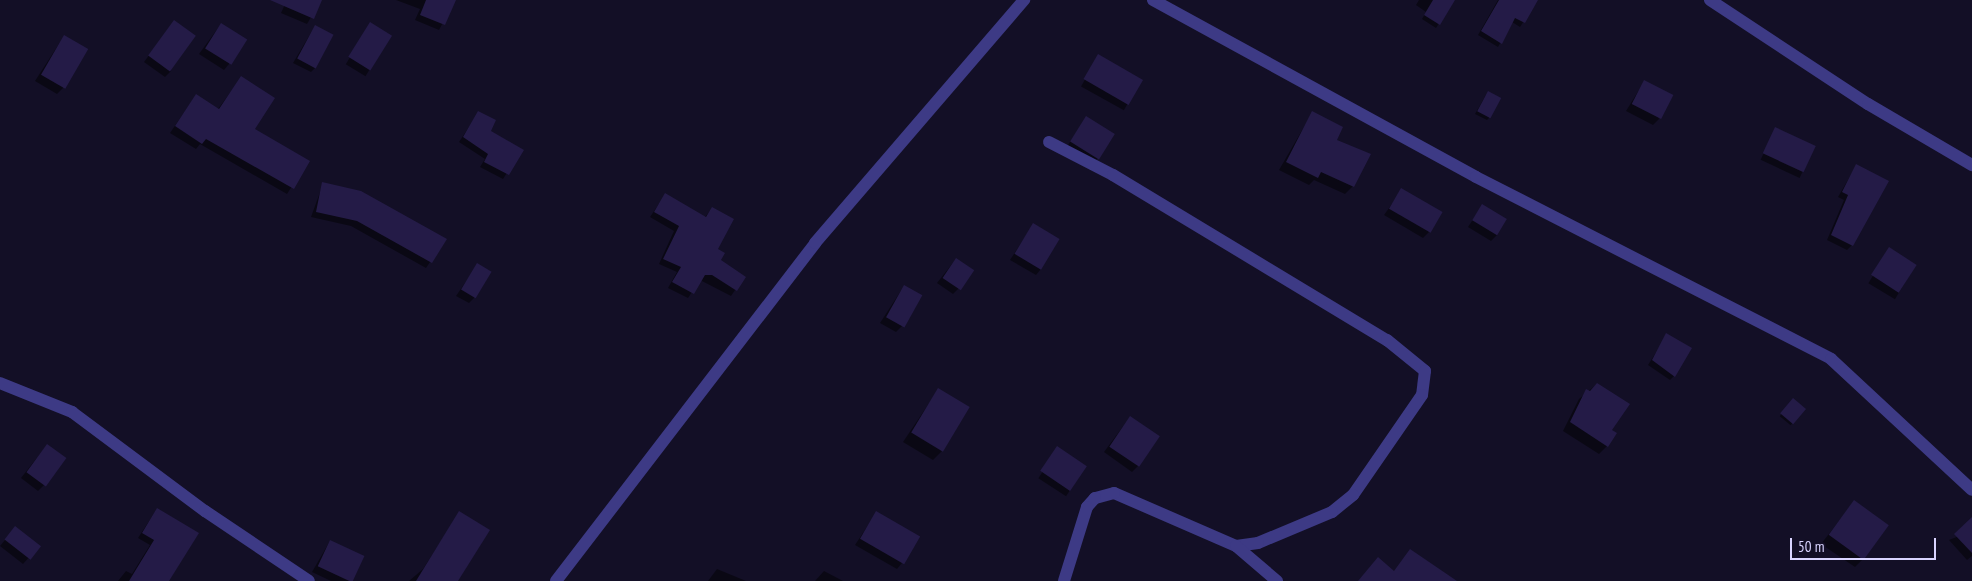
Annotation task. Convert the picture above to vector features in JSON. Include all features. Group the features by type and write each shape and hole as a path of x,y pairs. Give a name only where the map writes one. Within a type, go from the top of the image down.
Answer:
{"street":[{"path":"556,581 815,243 1024,0"},
{"path":"1153,0 1476,177 1831,359 1972,490"},
{"path":"1710,0 1868,104 1972,164"},
{"path":"1049,142 1113,175 1388,340 1425,371 1422,395 1354,495 1332,512 1258,543 1236,546"},
{"path":"0,383 72,412 205,512 309,581"},
{"path":"1064,581 1086,507 1095,498 1114,493 1236,546 1277,581"}],"building":[{"path":"270,0 322,0 314,19"},
{"path":"426,0 456,0 445,25 420,15"},
{"path":"1433,0 1455,0 1440,25 1424,15"},
{"path":"1499,0 1538,0 1525,23 1515,18 1502,44 1481,31"},
{"path":"174,20 196,36 170,71 148,56"},
{"path":"370,22 392,36 370,71 348,57"},
{"path":"221,23 247,39 231,65 205,48"},
{"path":"315,25 334,35 316,68 297,59"},
{"path":"64,35 88,49 65,89 41,75"},
{"path":"1098,54 1143,80 1129,105 1084,79"},
{"path":"241,76 275,98 255,129 310,161 294,189 206,139 202,144 175,126 196,94 219,109"},
{"path":"1644,80 1673,95 1661,119 1632,104"},
{"path":"1488,91 1501,98 1490,118 1477,111"},
{"path":"478,111 496,120 491,131 524,150 509,175 484,162 488,154 463,137"},
{"path":"1312,111 1343,127 1337,140 1371,154 1354,187 1321,172 1318,178 1286,162"},
{"path":"1086,116 1115,134 1099,159 1070,141"},
{"path":"1775,127 1816,146 1804,172 1763,153"},
{"path":"1856,164 1889,181 1853,246 1831,235 1848,195 1842,192"},
{"path":"322,182 361,191 447,239 432,263 357,221 316,212"},
{"path":"1401,188 1443,212 1431,233 1389,209"},
{"path":"665,193 706,217 712,207 734,219 718,249 725,253 721,260 746,277 737,291 712,275 705,275 694,294 672,282 681,267 663,259 679,226 654,212"},
{"path":"1482,204 1507,219 1497,235 1472,220"},
{"path":"1033,223 1060,239 1041,270 1014,254"},
{"path":"1889,247 1917,265 1899,293 1871,275"},
{"path":"956,258 974,270 961,290 943,278"},
{"path":"477,263 492,272 476,298 461,290"},
{"path":"904,285 922,295 904,328 886,317"},
{"path":"1666,333 1692,348 1675,377 1652,360"},
{"path":"1597,383 1630,404 1612,430 1617,433 1608,447 1570,422 1586,389 1590,391"},
{"path":"938,388 970,407 943,452 911,433"},
{"path":"1793,398 1806,409 1793,424 1780,413"},
{"path":"1130,416 1160,436 1139,467 1109,447"},
{"path":"47,444 66,458 46,486 26,472"},
{"path":"1057,446 1087,466 1070,491 1040,471"},
{"path":"1854,500 1889,525 1864,560 1829,535"},
{"path":"157,508 199,533 169,581 129,581 154,540 142,533"},
{"path":"459,511 490,530 458,581 416,581"},
{"path":"876,511 920,536 904,564 860,539"},
{"path":"1972,517 1972,553 1954,534"},
{"path":"15,526 41,546 31,560 5,539"},
{"path":"330,540 364,556 353,581 318,566"},
{"path":"1410,549 1457,581 1358,581 1378,557 1394,571"}]}
